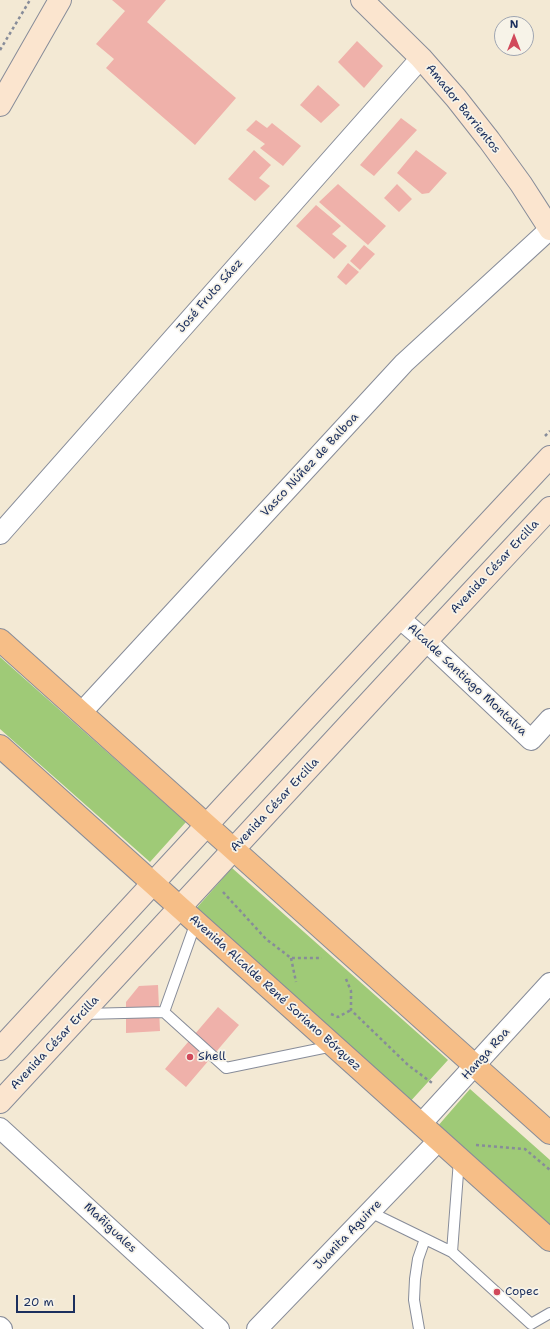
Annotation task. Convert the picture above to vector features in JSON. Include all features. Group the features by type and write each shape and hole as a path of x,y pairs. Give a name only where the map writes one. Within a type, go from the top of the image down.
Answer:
{"main road":[{"path":"0,105 60,0"},
{"name":"Amador Barrientos","path":"362,0 421,58 456,98 490,140 550,229"},
{"path":"0,1049 206,825 550,456"},
{"name":"Avenida César Ercilla","path":"0,1102 550,508"},
{"path":"1,643 550,1133"},
{"name":"Avenida Alcalde René Soriano Bórquez","path":"0,746 550,1240"}],"street":[{"name":"José Fruto Sáez","path":"0,534 421,58"},
{"name":"Vasco Núñez de Balboa","path":"81,713 404,363 550,229"},
{"name":"Alcalde Santiago Montalva","path":"399,618 426,641 531,740 550,719"},
{"name":"Hanga Roa","path":"421,1124 550,983"},
{"name":"Mañiguales","path":"0,1128 219,1329"},
{"name":"Juanita Aguirre","path":"257,1329 439,1140"}],"lane":[{"path":"164,1012 196,922"},
{"path":"81,1014 164,1012 226,1068 334,1046"},
{"path":"452,1252 459,1159"},
{"path":"370,1212 452,1252 529,1326 550,1313"},
{"path":"419,1329 414,1300 415,1279 418,1258 425,1239"}],"path":[{"path":"0,50 30,0"},
{"path":"209,876 266,939 291,958 326,958"},
{"path":"291,958 297,986"},
{"path":"345,975 351,991 350,1010 408,1065 448,1095"},
{"path":"326,1011 338,1017 350,1010"}],"green space":[{"path":"0,657 186,822 150,862 0,729"},
{"path":"232,868 448,1060 408,1104 193,912"},
{"path":"470,1089 550,1160 550,1227 437,1127"}],"building":[{"path":"112,0 166,0 147,22 236,98 195,145 106,68 114,59 96,44 125,11"},
{"path":"357,41 383,66 364,88 338,62"},
{"path":"318,85 340,105 321,123 300,105"},
{"path":"401,118 417,130 374,176 360,165"},
{"path":"256,120 267,128 272,123 301,146 283,166 260,148 265,144 246,130"},
{"path":"254,150 271,165 259,178 270,186 255,201 228,179"},
{"path":"416,150 447,173 429,193 422,194 397,173"},
{"path":"338,184 386,226 368,245 319,202"},
{"path":"397,184 412,199 399,212 384,198"},
{"path":"316,205 341,226 332,234 347,246 334,259 296,226"},
{"path":"364,245 375,254 360,270 350,261"},
{"path":"348,263 359,272 346,285 337,277"},
{"path":"158,985 160,1031 126,1033 126,1002 139,986"},
{"path":"218,1007 239,1025 186,1087 165,1069"}],"place":[{"name":"Shell","path":"190,1057"},
{"name":"Copec","path":"497,1292"}]}
